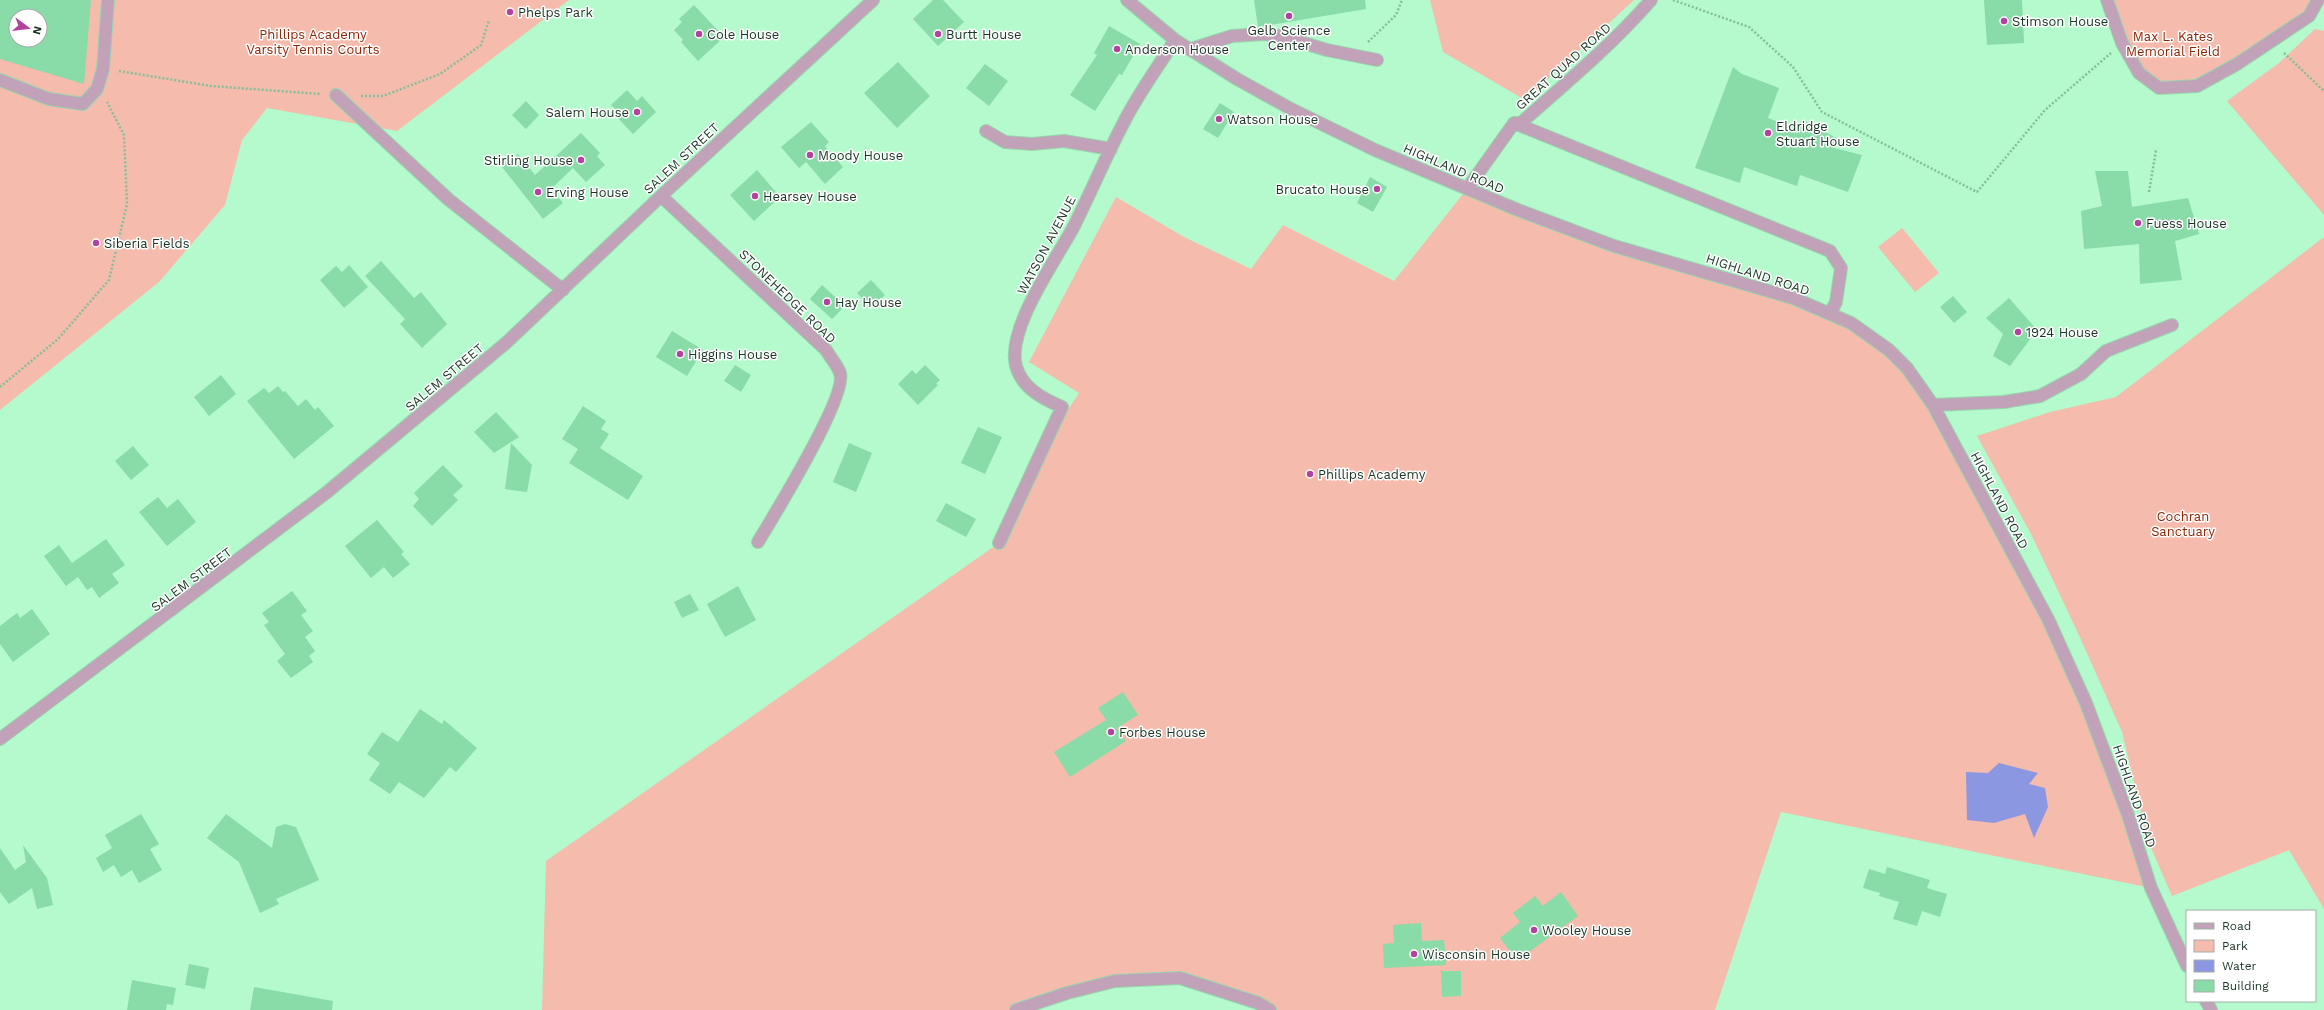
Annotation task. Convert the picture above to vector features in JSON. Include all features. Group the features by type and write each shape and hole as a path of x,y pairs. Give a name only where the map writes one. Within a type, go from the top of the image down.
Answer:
{"street":[{"path":"0,80 50,99 83,104 98,89 102,69 108,0"},
{"name":"SALEM STREET","path":"0,739 326,493 506,343 661,196 873,0"},
{"name":"HIGHLAND ROAD","path":"1127,0 1174,40 1191,49 1237,79 1291,109 1375,150 1467,189 1614,246 1793,298 1851,324 1889,350 1907,368 1933,405 2048,619 2086,703 2128,815 2151,888 2186,964"},
{"name":"GREAT QUAD ROAD","path":"1467,189 1514,123 1521,123 1587,64 1631,23 1651,0"},
{"path":"2106,0 2122,43 2139,73 2159,88 2196,86 2237,64 2309,16 2318,0"},
{"path":"1191,49 1232,36 1248,33 1280,36 1377,60"},
{"name":"WATSON AVENUE","path":"1000,543 1062,407 1044,400 1025,384 1016,366 1017,339 1034,294 1073,228 1124,121 1174,40"},
{"path":"336,95 448,199 563,290"},
{"path":"1514,123 1830,252 1841,268 1836,302 1830,314"},
{"path":"986,131 1005,142 1032,144 1064,141 1111,149"},
{"name":"STONEHEDGE ROAD","path":"661,196 826,350 840,373 841,384 826,421 758,542"},
{"path":"1933,405 2004,402 2040,396 2081,374 2106,351 2172,325"},
{"path":"1016,1010 1067,993 1115,981 1180,978 1258,1003 1270,1010"}],"path":[{"path":"1352,55 1384,28 1396,15 1402,0"},
{"path":"1673,0 1749,27 1793,67 1822,112 1977,192 2045,110 2122,43"},
{"path":"102,69 211,86 336,95 383,96 440,74 481,45 489,20"},
{"path":"2272,41 2300,70 2324,91"},
{"path":"0,387 58,339 109,280 127,204 124,135 98,89"},
{"path":"2149,192 2156,150"}],"green space":[{"name":"Phillips Academy Varsity Tennis Courts","path":"0,0 569,0 397,131 267,108 242,140 225,205 159,282 0,410"},
{"path":"1430,0 1634,0 1525,100 1443,52"},
{"name":"Max L. Kates Memorial Field","path":"2107,0 2318,0 2309,16 2197,86 2159,88 2139,73"},
{"path":"2315,29 2324,31 2324,215 2227,101 2279,63"},
{"name":"Phillips Academy","path":"1467,189 1851,323 1907,368 2048,619 2151,888 1781,812 1715,1010 1271,1010 1180,978 1115,981 1022,1010 542,1010 546,861 999,543 1047,442 1079,393 1029,362 1116,197 1184,237 1251,269 1283,225 1394,281"},
{"path":"1902,228 1939,273 1915,292 1878,247"},
{"name":"Cochran Sanctuary","path":"2324,237 2324,909 2289,850 2172,896 2148,841 2122,732 2078,633 2031,534 1977,436 2050,412 2116,397"}],"water":[{"path":"1999,763 2038,773 2029,784 2045,788 2048,807 2034,838 2025,814 1994,823 1967,820 1966,772 1988,773"}],"building":[{"path":"0,0 91,0 84,84 0,59"},
{"name":"Burtt House","path":"933,0 943,0 964,22 938,46 913,19"},
{"name":"Gelb Science Center","path":"1254,0 1365,0 1366,9 1258,27"},
{"name":"Stimson House","path":"1984,0 2022,0 2024,43 1987,45"},
{"name":"Cole House","path":"694,5 724,37 698,61 681,42 683,40 674,30 682,22 679,19"},
{"path":"1109,26 1140,44 1122,75 1119,74 1095,111 1070,95 1097,55 1094,53"},
{"path":"898,62 930,96 897,128 864,93"},
{"path":"985,64 1008,81 989,106 966,88"},
{"name":"Eldridge Stuart House","path":"1733,67 1742,74 1779,88 1768,118 1792,127 1803,120 1840,140 1834,148 1862,155 1848,192 1800,175 1797,186 1744,167 1740,183 1695,168"},
{"name":"Salem House","path":"627,90 637,101 642,96 656,112 633,134 615,115 618,112 611,105"},
{"path":"526,101 539,115 526,129 512,115"},
{"name":"Watson House","path":"1220,103 1234,112 1218,138 1203,129"},
{"name":"Moody House","path":"811,122 829,142 825,146 843,167 825,184 806,162 799,168 781,147"},
{"path":"581,133 600,153 597,156 605,165 586,182 573,168 551,189 563,203 543,219 502,167 518,154 535,175"},
{"name":"Hearsey House","path":"757,170 780,197 754,221 730,195"},
{"name":"Fuess House","path":"2095,171 2128,171 2132,207 2188,198 2199,234 2175,241 2182,280 2140,284 2139,244 2084,249 2081,211 2102,206"},
{"path":"1370,177 1387,187 1373,212 1357,203"},
{"path":"381,261 414,298 421,292 447,324 422,348 400,324 405,319 365,276"},
{"path":"349,265 368,287 344,308 320,280 336,266 342,272"},
{"path":"871,280 885,295 871,308 857,293"},
{"name":"Hay House","path":"822,285 845,306 832,319 810,299"},
{"path":"1953,296 1967,312 1954,323 1940,307"},
{"name":"1924 House","path":"2009,298 2037,330 2010,366 1993,356 2003,334 1986,318"},
{"name":"Higgins House","path":"672,331 703,350 687,376 656,357"},
{"path":"735,365 751,375 741,392 724,381"},
{"path":"925,365 940,380 936,384 938,385 918,405 898,384 912,370 916,374"},
{"path":"221,375 236,394 209,416 194,397"},
{"path":"278,386 283,392 285,391 298,406 306,399 315,410 318,407 334,426 294,459 247,401 264,388 269,393"},
{"path":"583,406 606,421 601,429 609,434 600,448 643,476 628,500 569,463 578,449 562,439"},
{"path":"496,412 519,437 494,453 474,432"},
{"path":"978,427 1002,437 985,474 961,463"},
{"path":"511,443 532,465 527,492 505,489"},
{"path":"849,443 872,453 856,492 833,482"},
{"path":"133,446 149,465 131,480 115,461"},
{"path":"443,465 463,486 453,495 458,500 432,526 413,506 419,499 414,493"},
{"path":"158,497 167,508 178,499 196,522 167,546 139,512"},
{"path":"946,503 976,519 966,537 936,521"},
{"path":"377,520 404,552 401,554 410,564 393,578 384,567 371,578 345,546"},
{"path":"106,539 125,565 112,574 119,583 99,598 92,587 87,590 78,577 66,586 44,556 59,545 72,563"},
{"path":"738,586 756,620 725,637 707,604"},
{"path":"292,591 307,611 301,615 313,631 305,637 315,651 309,656 313,662 291,678 277,661 285,654 264,625 269,622 262,613"},
{"path":"690,594 699,610 682,618 674,602"},
{"path":"32,609 50,634 13,662 0,644 0,626 17,613 20,618"},
{"name":"Forbes House","path":"1123,692 1138,715 1117,728 1126,741 1070,777 1054,752 1106,720 1098,708"},
{"path":"420,709 442,724 444,720 477,748 456,772 450,767 424,798 399,782 390,794 369,780 380,763 367,754 382,732 398,742"},
{"path":"141,814 159,844 150,849 162,870 139,883 132,870 121,877 114,865 103,872 96,858 112,848 105,835"},
{"path":"226,814 272,848 276,827 285,824 296,827 319,880 276,899 279,904 260,913 239,862 207,838"},
{"path":"23,845 47,878 53,905 37,909 32,888 9,904 0,892 0,848 15,870 26,862"},
{"path":"1887,867 1930,880 1927,888 1947,894 1940,917 1922,911 1917,926 1893,919 1899,902 1879,896 1880,893 1863,888 1869,869 1885,874"},
{"name":"Wooley House","path":"1561,892 1578,916 1517,961 1500,938 1520,922 1513,913 1535,896 1543,906"},
{"name":"Wisconsin House","path":"1421,923 1422,941 1444,940 1446,965 1384,968 1383,944 1394,943 1393,925"},
{"path":"189,964 209,968 205,989 185,985"},
{"path":"1441,971 1461,971 1461,996 1442,997"},
{"path":"132,980 176,988 173,1005 167,1004 166,1010 127,1010"},
{"path":"254,987 333,1001 332,1010 250,1010"}],"place":[{"name":"Phelps Park","path":"510,12"},
{"name":"Gelb Science Center","path":"1289,16"},
{"name":"Stimson House","path":"2004,21"},
{"name":"Cole House","path":"699,34"},
{"name":"Burtt House","path":"938,34"},
{"name":"Anderson House","path":"1117,49"},
{"name":"Salem House","path":"637,112"},
{"name":"Watson House","path":"1219,119"},
{"name":"Eldridge Stuart House","path":"1768,133"},
{"name":"Moody House","path":"810,155"},
{"name":"Stirling House","path":"581,160"},
{"name":"Brucato House","path":"1377,189"},
{"name":"Erving House","path":"538,192"},
{"name":"Hearsey House","path":"755,196"},
{"name":"Fuess House","path":"2138,223"},
{"name":"Siberia Fields","path":"96,243"},
{"name":"Hay House","path":"827,302"},
{"name":"1924 House","path":"2018,332"},
{"name":"Higgins House","path":"680,354"},
{"name":"Phillips Academy","path":"1310,474"},
{"name":"Forbes House","path":"1111,732"},
{"name":"Wooley House","path":"1534,930"},
{"name":"Wisconsin House","path":"1414,954"}]}
